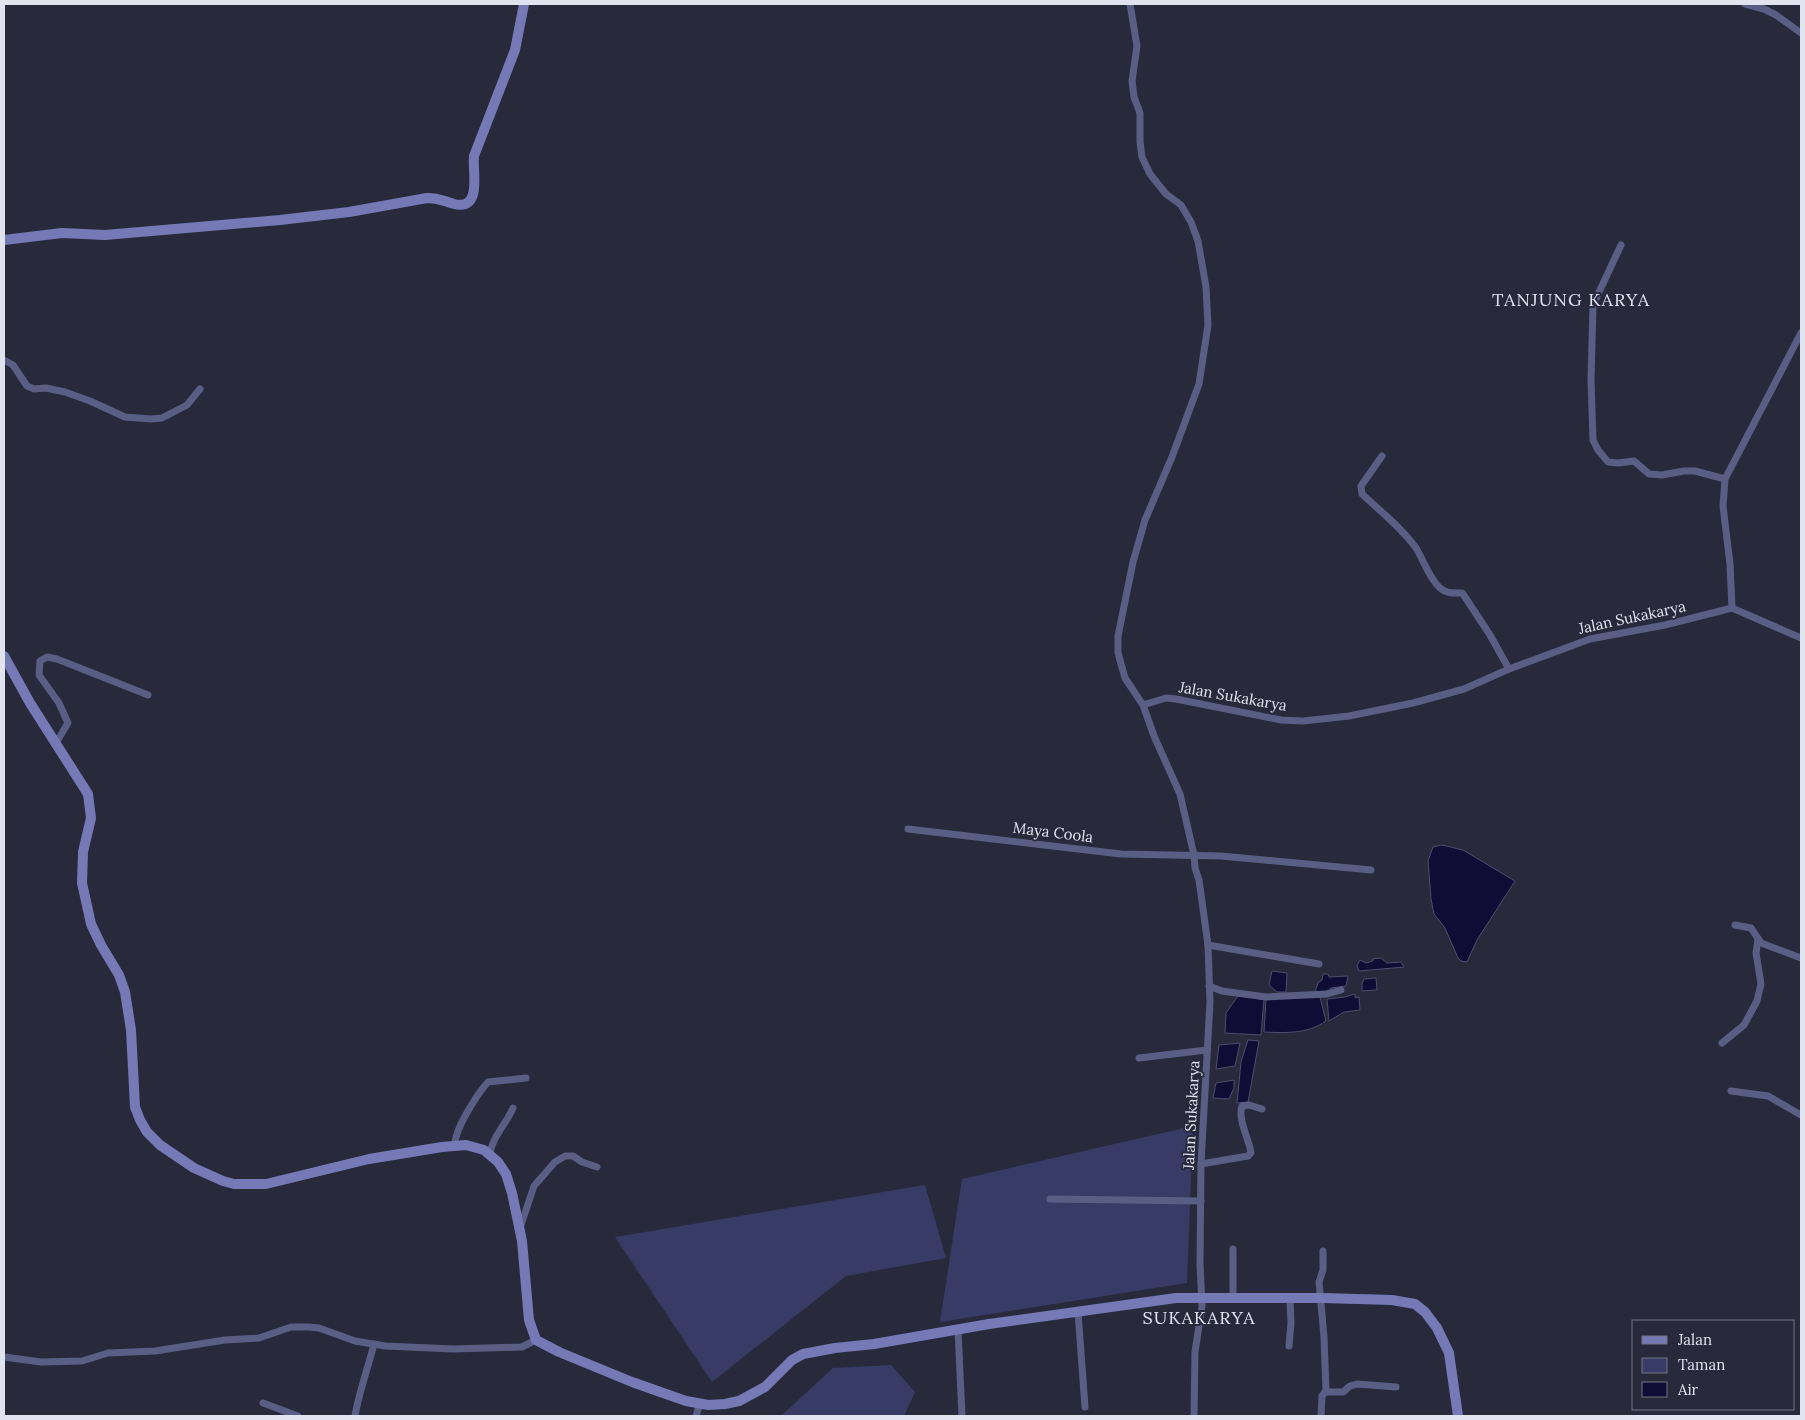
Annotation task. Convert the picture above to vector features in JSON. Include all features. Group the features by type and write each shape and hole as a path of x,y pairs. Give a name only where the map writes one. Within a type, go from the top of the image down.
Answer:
{"main road":[{"path":"4,240 62,233 105,235 262,222 349,212 427,198 440,198 455,205 463,204 474,195 472,166 474,156 515,50 524,4"},
{"path":"4,656 30,703 88,794 90,825 83,852 82,870 86,906 93,928 119,975 126,992 132,1030 135,1107 140,1120 154,1139 194,1168 234,1184 266,1184 369,1159 456,1145 472,1147 490,1154 506,1174 520,1229 529,1320 536,1340 558,1352 632,1382 686,1401 708,1405 740,1401 765,1387 792,1360 804,1354 835,1348 874,1344 1176,1298 1320,1298 1392,1300 1415,1304 1425,1312 1437,1328 1449,1353 1458,1416"}],"street":[{"path":"1130,4 1137,46 1132,81 1134,97 1140,113 1142,157 1150,174 1166,194 1181,205 1191,222 1198,241 1206,288 1208,325 1199,384 1145,520 1133,562 1118,636 1118,653 1125,678 1143,705"},
{"path":"1745,4 1764,9 1776,15 1801,33"},
{"path":"1621,245 1592,305 1591,380 1593,440 1608,462 1634,461 1649,474 1662,475 1684,471 1725,479"},
{"path":"1801,333 1725,479 1724,506 1732,608 1801,638"},
{"path":"4,360 13,365 27,386 34,389 46,388 65,392 125,417 162,418 187,405 200,388"},
{"path":"1382,456 1361,486 1362,494 1404,534 1416,549 1438,586 1446,592 1464,594 1509,670"},
{"name":"Jalan Sukakarya","path":"1194,1416 1195,1360 1202,1306 1201,1164 1207,1050 1208,945 1204,907 1180,794 1154,736 1143,705 1166,698 1269,718 1297,720 1324,719 1373,712 1454,692 1590,639 1665,625 1732,608"},
{"path":"56,743 68,723 59,703 39,675 40,661 47,657 57,659 148,694"},
{"name":"Maya Coola","path":"908,830 1121,854 1194,855 1371,870"},
{"path":"1736,925 1751,928 1758,940 1764,944 1801,958"},
{"path":"1722,1043 1744,1025 1757,1002 1761,984 1756,953 1758,940"},
{"path":"1208,945 1318,964"},
{"path":"1209,986 1222,991 1266,997 1326,994 1342,990"},
{"path":"1139,1058 1207,1050"},
{"path":"456,1145 456,1136 466,1115 488,1082 526,1078"},
{"path":"1731,1092 1768,1096 1801,1115"},
{"path":"1201,1164 1250,1154 1241,1108 1242,1106 1249,1105 1262,1109"},
{"path":"490,1154 495,1140 508,1120 513,1108"},
{"path":"520,1229 534,1186 555,1162 565,1156 573,1156 582,1162 597,1167"},
{"path":"1050,1199 1201,1201"},
{"path":"1233,1249 1233,1299"},
{"path":"1321,1416 1326,1370 1319,1282 1323,1270 1323,1251"},
{"path":"1289,1346 1291,1323 1290,1299"},
{"path":"1078,1312 1085,1407"},
{"path":"4,1357 41,1362 82,1361 108,1353 178,1348 225,1340 259,1338 291,1327 320,1328 355,1341 385,1346 453,1349 522,1347 536,1340"},
{"path":"958,1330 962,1416"},
{"path":"355,1416 374,1344"},
{"path":"1325,1392 1343,1392 1350,1386 1358,1384 1396,1387"},
{"path":"263,1403 298,1416"},
{"path":"696,1416 700,1403"}],"green space":[{"path":"1193,1126 1187,1283 940,1322 962,1179"},
{"path":"925,1185 946,1258 846,1276 712,1382 615,1237"},
{"path":"891,1365 915,1392 904,1416 781,1416 833,1368"}],"water":[{"path":"1442,845 1463,850 1515,881 1477,940 1467,962 1461,961 1458,958 1445,928 1434,914 1428,861 1433,847"},
{"path":"1381,958 1387,963 1401,962 1404,967 1359,971 1357,966 1360,960 1366,963 1373,961 1373,959"},
{"path":"1272,971 1287,973 1286,992 1277,992 1269,985"},
{"path":"1323,974 1328,974 1329,977 1348,976 1346,986 1331,988 1326,992 1315,992 1318,983 1322,980"},
{"path":"1376,978 1377,990 1362,991 1364,979"},
{"path":"1355,994 1355,998 1359,997 1360,1010 1344,1012 1329,1021 1327,999"},
{"path":"1238,996 1264,999 1261,1035 1225,1033 1226,1013"},
{"path":"1320,997 1326,1021 1304,1030 1264,1032 1266,999"},
{"path":"1248,1040 1259,1041 1248,1102 1237,1103 1241,1062"},
{"path":"1240,1043 1235,1066 1216,1069 1219,1045"},
{"path":"1234,1080 1234,1088 1229,1099 1213,1098 1216,1083"}],"district":[{"name":"TANJUNG KARYA","path":"1571,299"},
{"name":"SUKAKARYA","path":"1199,1317"}]}
